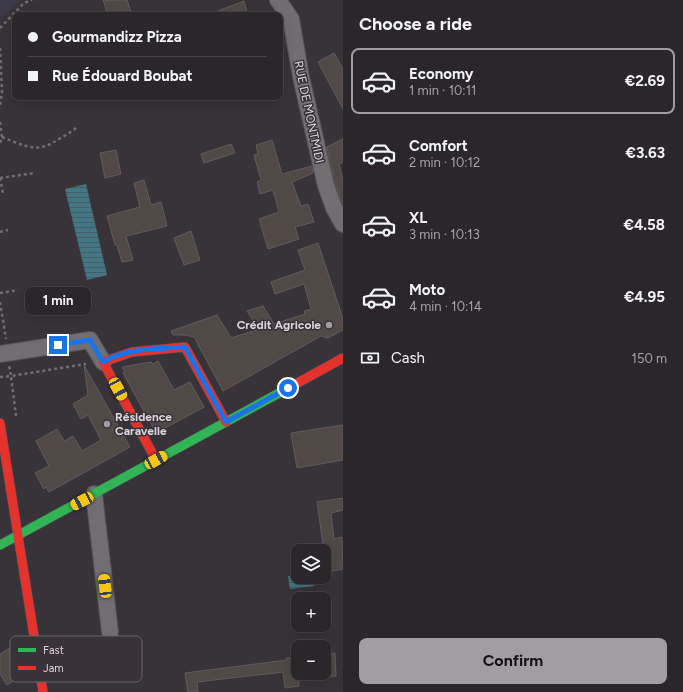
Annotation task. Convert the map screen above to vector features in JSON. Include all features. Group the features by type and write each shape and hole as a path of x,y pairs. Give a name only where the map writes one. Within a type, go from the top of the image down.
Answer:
{"street":[{"name":"RUE DE MONTMIDI","path":"278,0 291,19 301,77 326,186 334,208 343,224"},
{"path":"4,353 90,340 156,460"},
{"path":"103,362 111,357 135,351 185,347 226,422"},
{"path":"0,545 343,358"},
{"path":"0,423 33,636"},
{"path":"94,494 110,632"},
{"path":"40,682 42,692"}],"path":[{"path":"15,12 24,3 32,0"},
{"path":"0,28 12,16"},
{"path":"0,48 2,92 0,105"},
{"path":"0,122 2,137 0,144"},
{"path":"2,137 26,147 41,148 74,130 77,126"},
{"path":"3,193 0,178 35,173"},
{"path":"0,232 8,230"},
{"path":"0,293 18,290"},
{"path":"0,302 4,353"},
{"path":"17,422 11,376 103,362"}],"shaded area":[{"path":"0,0 20,0 0,20"}],"water":[{"path":"86,184 107,275 87,280 65,189"},
{"path":"288,576 291,576 291,584 314,584 314,586 290,589"}],"building":[{"path":"103,0 127,0 131,12 107,12"},
{"path":"244,1 247,12 215,12"},
{"path":"334,53 343,69 343,109 318,62"},
{"path":"343,139 343,162 339,164 343,180 343,205 335,183 327,147"},
{"path":"272,140 282,174 312,166 313,173 292,182 301,206 308,204 314,222 295,227 299,239 268,249 259,219 279,212 273,190 260,194 257,182 261,180 254,155 258,154 256,145"},
{"path":"231,144 235,153 204,163 201,154"},
{"path":"116,150 121,174 105,178 100,153"},
{"path":"144,180 151,205 161,202 167,226 126,236 133,260 122,262 117,245 115,245 107,216 140,207 134,183"},
{"path":"191,231 200,260 184,265 174,238"},
{"path":"318,243 343,319 343,330 328,338 321,336 223,391 194,337 173,335 171,331 217,315 231,338 259,329 247,311 263,306 274,324 305,314 304,311 311,309 304,284 275,294 271,282 305,270 298,250"},
{"path":"158,361 174,390 190,382 204,407 156,433 123,373 125,372 122,367 151,362 153,364"},
{"path":"84,365 130,447 49,492 46,487 44,489 35,473 49,466 36,441 57,429 64,441 73,436 82,451 101,440 88,415 81,419 73,404 88,395"},
{"path":"343,425 343,460 297,468 291,433"},
{"path":"343,498 343,510 331,513 334,539 342,537 343,569 331,571 331,544 323,544 317,502"},
{"path":"10,648 10,682 12,682 7,685 0,674 0,654"},
{"path":"331,653 335,653 336,676 331,676"},
{"path":"286,658 291,658 291,680 299,680 299,686 285,688 283,672 197,682 198,692 188,692 185,673 287,660"}],"traffic: fast":[{"path":"0,545 292,386"}],"traffic: jam":[{"path":"156,460 103,362 132,352 185,347 226,422"},
{"path":"292,386 343,358"},
{"path":"0,423 34,636"},
{"path":"41,682 43,692"}],"place":[{"name":"Crédit Agricole","path":"329,325"},
{"name":"Résidence Caravelle","path":"107,424"}],"route":[{"path":"58,345 90,340 103,362 111,357 135,351 185,347 226,422 288,388"}]}
